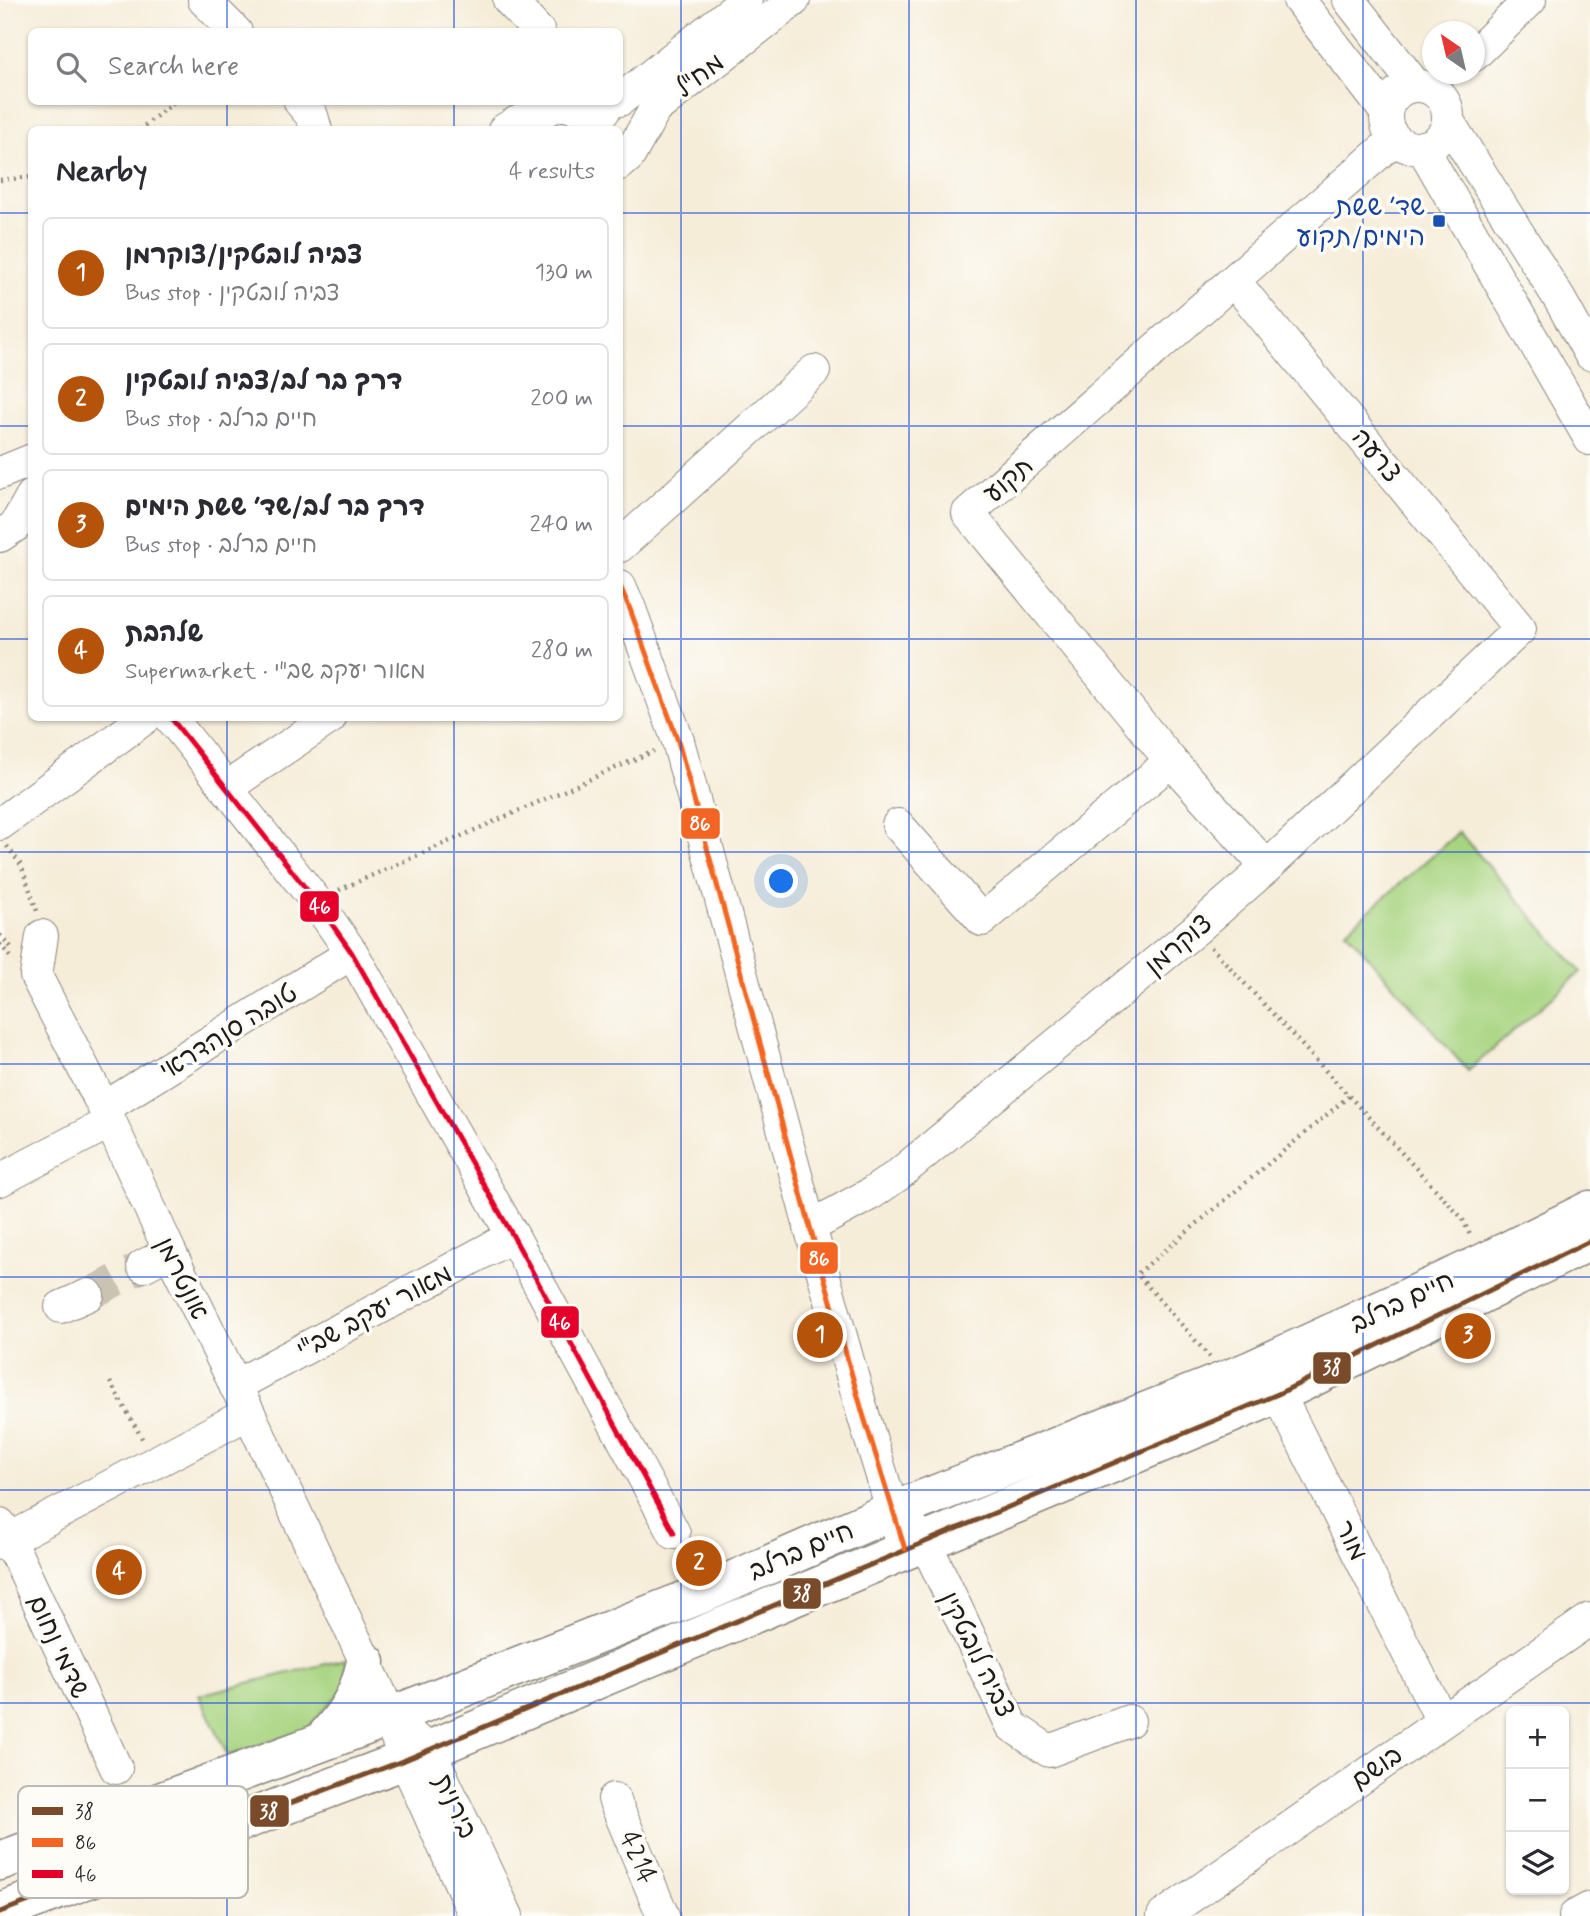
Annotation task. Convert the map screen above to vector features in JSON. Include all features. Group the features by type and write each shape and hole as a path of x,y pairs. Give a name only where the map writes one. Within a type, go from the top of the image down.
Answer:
{"main road":[{"name":"חיים ברלב","path":"248,1819 416,1755 915,1546 1252,1381 1590,1210"},
{"name":"חיים ברלב","path":"202,1786 704,1593 894,1511 1252,1381 1590,1241"},
{"path":"321,1742 354,1702 361,1687 366,1662"},
{"name":"חיים ברלב","path":"0,1861 18,1854"},
{"name":"חיים ברלב","path":"4,1913 43,1898"}],"street":[{"path":"204,0 232,28"},
{"path":"509,0 535,28"},
{"name":"מח\"ל","path":"623,100 739,11 794,0"},
{"path":"1299,0 1401,133 1590,439"},
{"path":"1349,0 1439,93 1590,354"},
{"path":"1485,45 1530,0"},
{"name":"מח\"ל","path":"623,161 629,156 655,109 739,11"},
{"path":"1401,133 1390,102 1396,94 1406,88 1439,93"},
{"path":"1401,133 1439,138 1439,93"},
{"path":"303,105 312,116 315,126"},
{"path":"511,126 559,105"},
{"path":"565,105 589,111 609,111"},
{"name":"תקוע","path":"1267,867 1171,761 968,513 1401,133"},
{"name":"צרעה","path":"1234,281 1520,629"},
{"path":"623,543 814,371"},
{"path":"0,475 28,462"},
{"path":"0,475 28,485"},
{"path":"0,536 15,526 28,503"},
{"name":"צביה לובטקין","path":"623,594 678,741 810,1227 863,1414 894,1511 1013,1726 1049,1751 1129,1721"},
{"name":"צוקרמן","path":"810,1227 872,1193 898,1175 1195,930 1267,867 1520,629"},
{"path":"0,824 141,721"},
{"path":"173,721 316,900 352,953 513,1236 674,1533"},
{"path":"226,788 320,721"},
{"path":"898,825 982,920 1171,761"},
{"name":"אונטרמן","path":"43,936 36,976 107,1115 157,1259 242,1399 390,1716"},
{"name":"טובה סנהדראי","path":"0,1180 107,1115 352,953"},
{"name":"מאור יעקב שב\"י","path":"3,1536 156,1462 242,1399 513,1236"},
{"name":"מור","path":"1252,1381 1442,1721"},
{"name":"שדמי נחום","path":"3,1536 116,1768"},
{"name":"בושם","path":"1163,1916 1590,1619"},
{"name":"בירנית","path":"390,1716 416,1755 475,1916"},
{"name":"בירנית","path":"416,1755 436,1764 507,1916"},
{"name":"4214","path":"614,1799 663,1916"},
{"path":"1575,1916 1590,1908"}],"path":[{"path":"144,126 170,105"},
{"path":"0,180 28,177"},
{"path":"316,900 678,741"},
{"path":"0,838 21,865 35,901 43,936"},
{"path":"1195,930 1462,1218 1483,1263"},
{"path":"1252,1381 1137,1274 1349,1096"},
{"path":"110,1382 156,1462"}],"green space":[{"path":"1459,832 1581,972 1468,1071 1346,931"},
{"path":"346,1659 345,1687 307,1729 228,1756 199,1695"}],"tunnel":[{"path":"88,1295 143,1266"}],"transit line":[{"name":"86","path":"623,593 678,741 810,1227 905,1549"},
{"name":"46","path":"173,721 315,900 352,953 513,1236 674,1533"},
{"name":"38","path":"248,1819 405,1760 1278,1394 1590,1241"},
{"name":"38","path":"0,1912 37,1898"}],"place":[{"name":"שד׳ ששת הימים/תקוע","path":"1439,221"},
{"name":"צביה לובטקין/צוקרמן","path":"820,1335"},
{"name":"דרך בר לב/שד׳ ששת הימים","path":"1468,1336"},
{"name":"דרך בר לב/צביה לובטקין","path":"699,1563"},
{"name":"שלהבת","path":"119,1572"}]}
